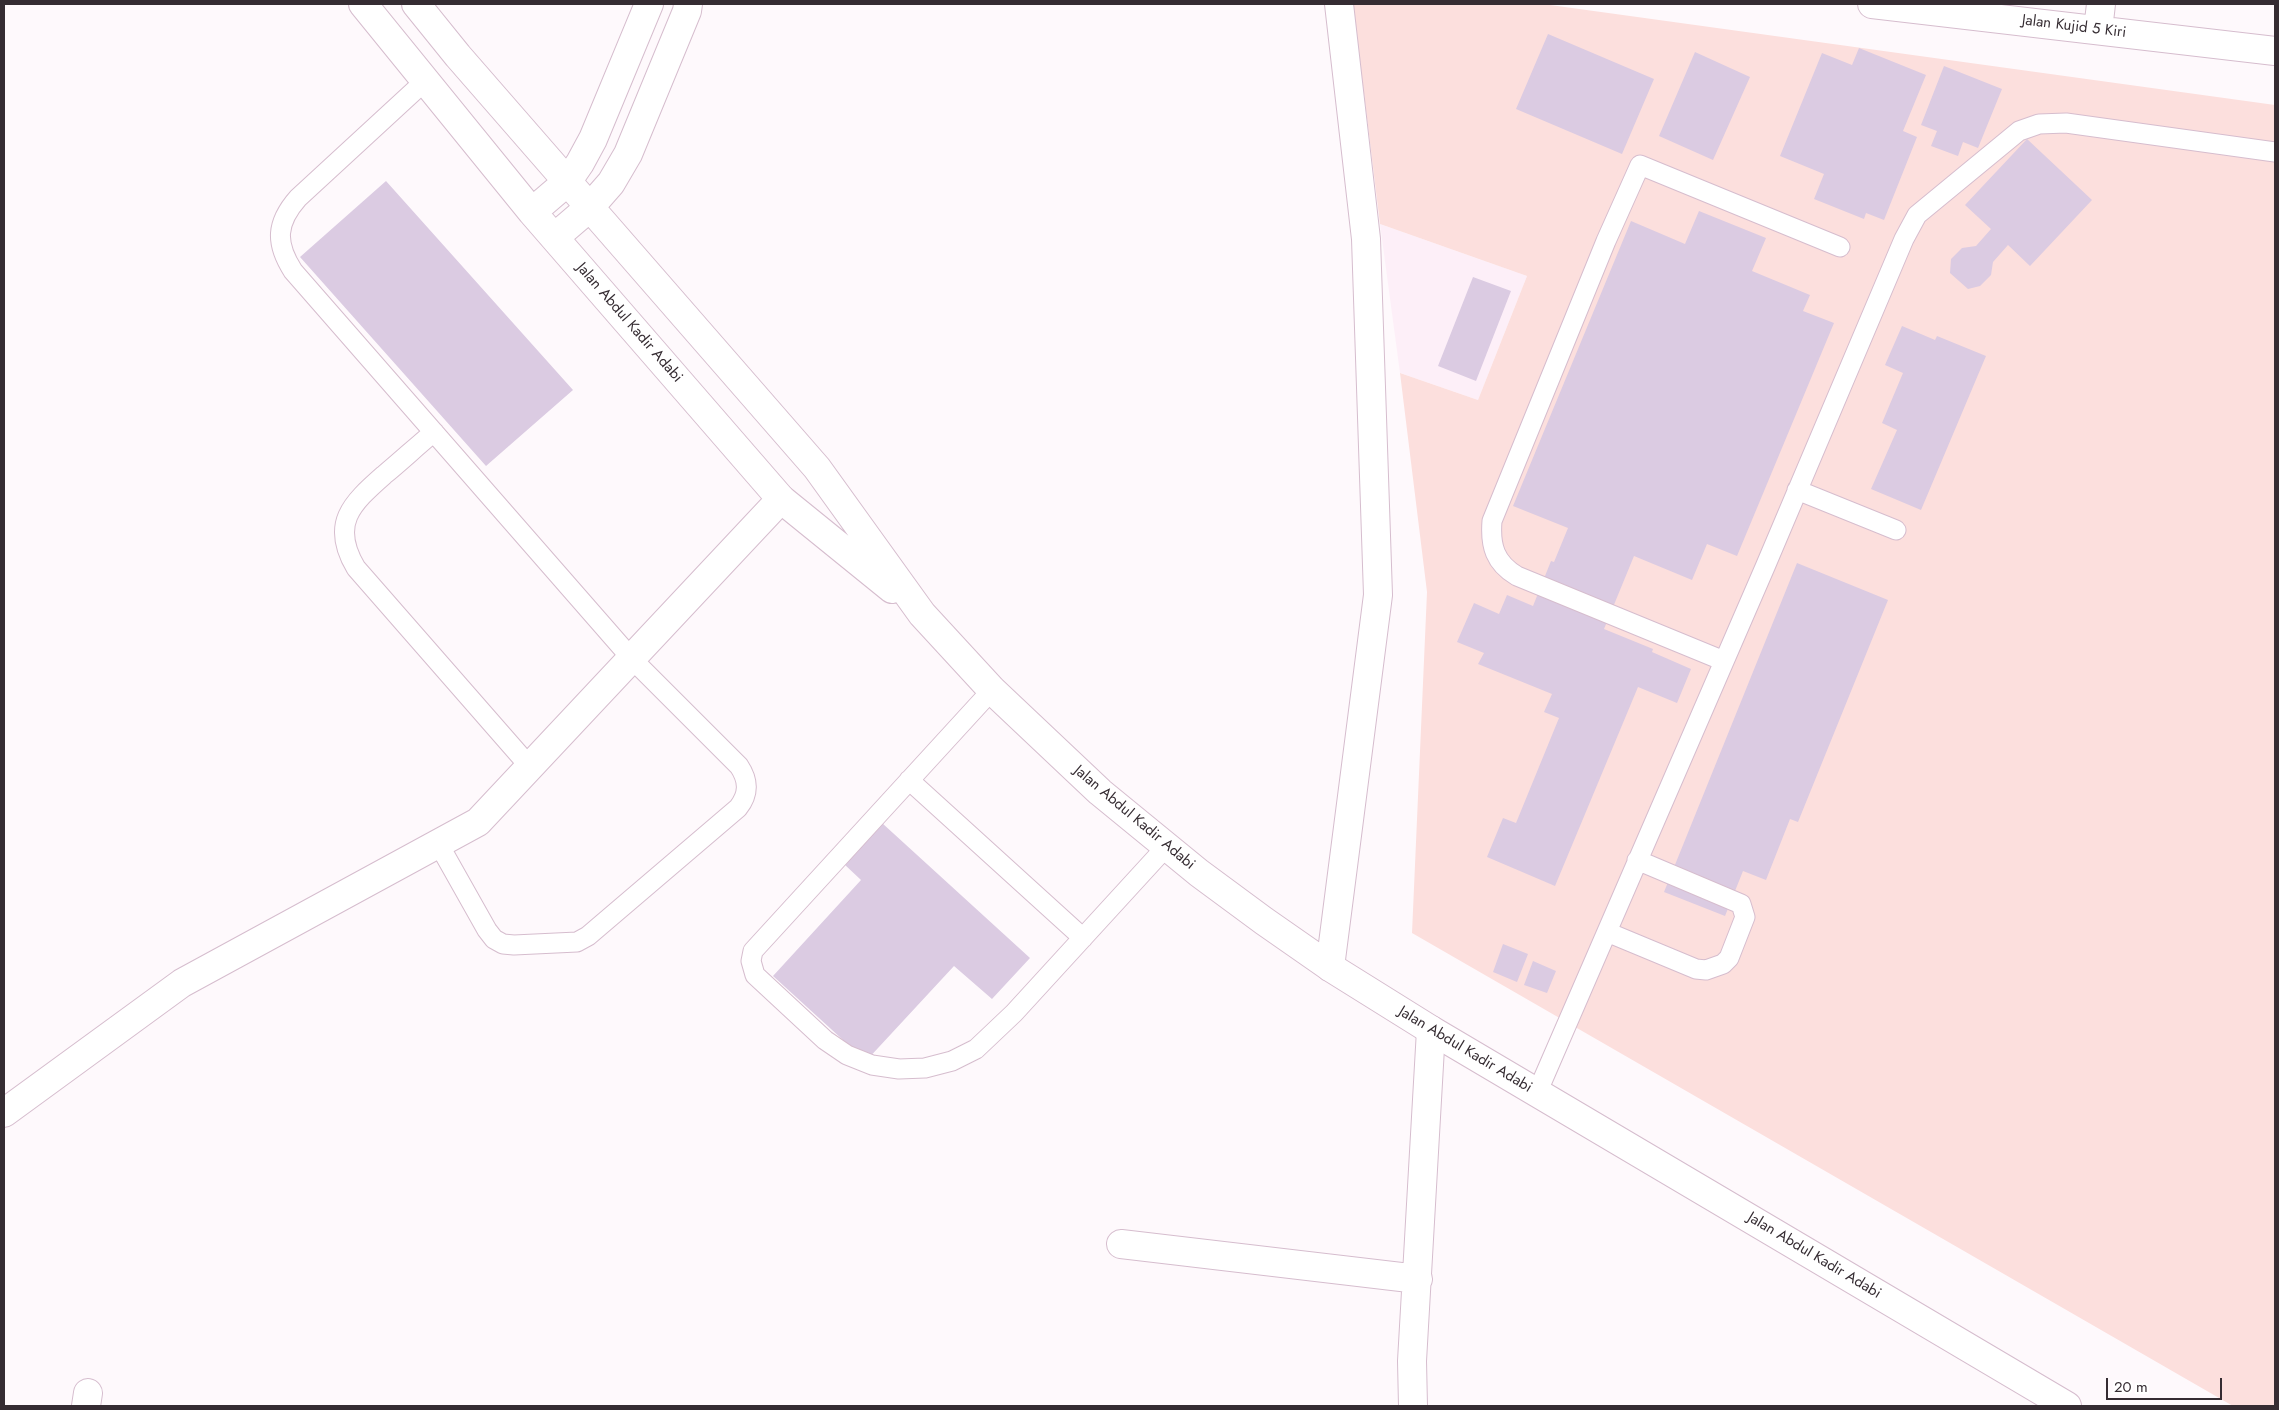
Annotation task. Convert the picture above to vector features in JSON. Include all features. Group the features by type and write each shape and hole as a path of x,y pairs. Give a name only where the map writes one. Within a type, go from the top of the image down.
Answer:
{"main road":[{"name":"Jalan Abdul Kadir Adabi","path":"363,4 532,212 781,499 922,614"},
{"name":"Jalan Abdul Kadir Adabi","path":"416,4 567,182 817,468 922,614 992,690 1100,792 1166,847 1264,921 1330,967 1431,1030 2067,1406"},
{"path":"532,212 567,182 580,163 593,139 649,4"},
{"path":"555,237 590,207 611,182 628,154 687,11 688,4"},
{"path":"1330,967 1378,595 1366,239 1339,4"},
{"name":"Jalan Kujid 5 Kiri","path":"1872,4 2099,17 2275,50"},
{"path":"4,1113 182,983 478,822 781,499"},
{"path":"1413,1406 1412,1361 1431,1030"},
{"path":"1122,1244 1418,1279"}],"lane":[{"path":"425,82 287,210 281,225 280,241 284,257 293,271 632,658 739,766 746,776 747,788 745,800 738,808 588,936 570,942 514,945 504,944 494,939 438,843"},
{"path":"1537,1093 1724,661 1890,267 1917,214 2019,131 2039,124 2066,124 2275,152"},
{"path":"1724,661 1512,573 1499,562 1492,546 1492,521 1602,250 1640,165 1840,247"},
{"path":"434,432 361,495 351,507 345,522 344,539 348,554 356,568 530,767"},
{"path":"1796,490 1896,530"},
{"path":"992,690 753,950 752,969 766,987 825,1040 847,1055 872,1065 899,1069 925,1068 952,1061 976,1050 1014,1012 1166,847"},
{"path":"909,780 1083,938"},
{"path":"1607,932 1696,969 1715,968 1729,958 1745,917 1741,904 1637,860"}],"shaded area":[{"path":"1353,4 1543,4 2275,105 2275,1406 2233,1406 1412,933 1427,592 1400,373 1478,400 1527,276 1380,224"},
{"path":"1380,224 1527,276 1478,400 1400,373"}],"building":[{"path":"1548,34 1654,79 1622,154 1516,109"},
{"path":"1859,48 1926,75 1903,131 1917,137 1884,220 1866,213 1864,219 1814,199 1824,174 1780,156 1822,53 1852,65"},
{"path":"1695,52 1750,77 1713,160 1659,136"},
{"path":"1944,66 2002,89 1978,148 1963,142 1958,156 1931,146 1937,131 1921,125"},
{"path":"2027,139 2092,200 2030,266 2008,245 1993,262 1991,275 1980,286 1968,289 1950,273 1951,259 1962,248 1976,246 1991,229 1965,205"},
{"path":"386,181 573,390 486,466 300,257"},
{"path":"1699,211 1766,238 1752,271 1810,295 1803,311 1834,323 1737,556 1707,544 1692,580 1634,556 1604,629 1653,649 1652,652 1691,669 1677,703 1638,687 1555,886 1487,857 1503,818 1516,823 1559,718 1544,712 1552,694 1478,664 1484,653 1457,642 1474,603 1499,614 1507,595 1533,606 1551,561 1554,562 1568,528 1513,506 1631,221 1685,244"},
{"path":"1473,277 1511,291 1476,381 1438,366"},
{"path":"1902,326 1935,340 1937,336 1986,356 1921,510 1871,489 1897,430 1882,423 1903,373 1885,365"},
{"path":"1797,563 1888,600 1798,822 1790,819 1766,880 1743,871 1725,916 1664,892"},
{"path":"882,823 1030,958 992,999 954,966 866,1061 773,976 861,880 844,864"},
{"path":"1503,944 1528,954 1517,982 1493,972"},
{"path":"1533,961 1556,971 1547,993 1524,985"}]}
